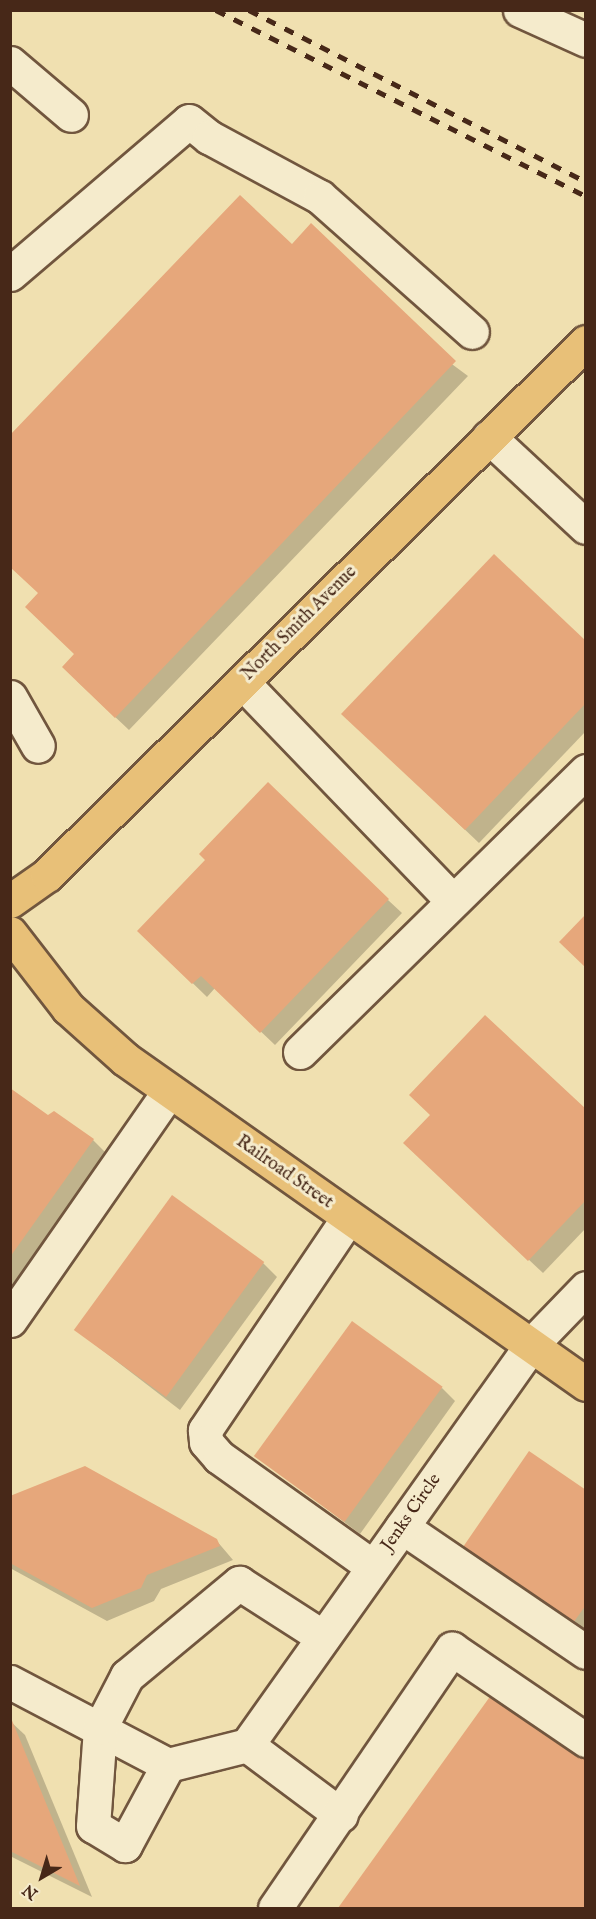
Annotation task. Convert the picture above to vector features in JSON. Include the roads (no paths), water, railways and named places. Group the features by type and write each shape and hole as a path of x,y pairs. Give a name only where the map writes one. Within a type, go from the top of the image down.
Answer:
{"main road":[{"name":"North Smith Avenue","path":"10,901 47,875 585,342"},
{"name":"Railroad Street","path":"10,933 68,1008 125,1059 585,1384"}],"street":[{"path":"520,10 585,40"},
{"path":"10,63 71,114"},
{"path":"10,274 189,121 208,137 320,197 472,332"},
{"path":"489,437 585,527"},
{"path":"242,682 453,901"},
{"path":"10,697 38,746"},
{"path":"300,1052 585,771"},
{"path":"10,1320 169,1091"},
{"path":"348,1218 204,1430 206,1442 219,1457 373,1567"},
{"name":"Jenks Circle","path":"247,1745 531,1345 585,1288"},
{"path":"402,1527 585,1652"},
{"path":"168,1765 125,1845 93,1826 100,1728 127,1676 239,1583 323,1637"},
{"path":"275,1908 341,1815 452,1649 585,1740"},
{"path":"10,1682 168,1765 247,1745 341,1815"}],"railway":[{"path":"216,10 586,196"},
{"path":"249,10 586,182"}]}
